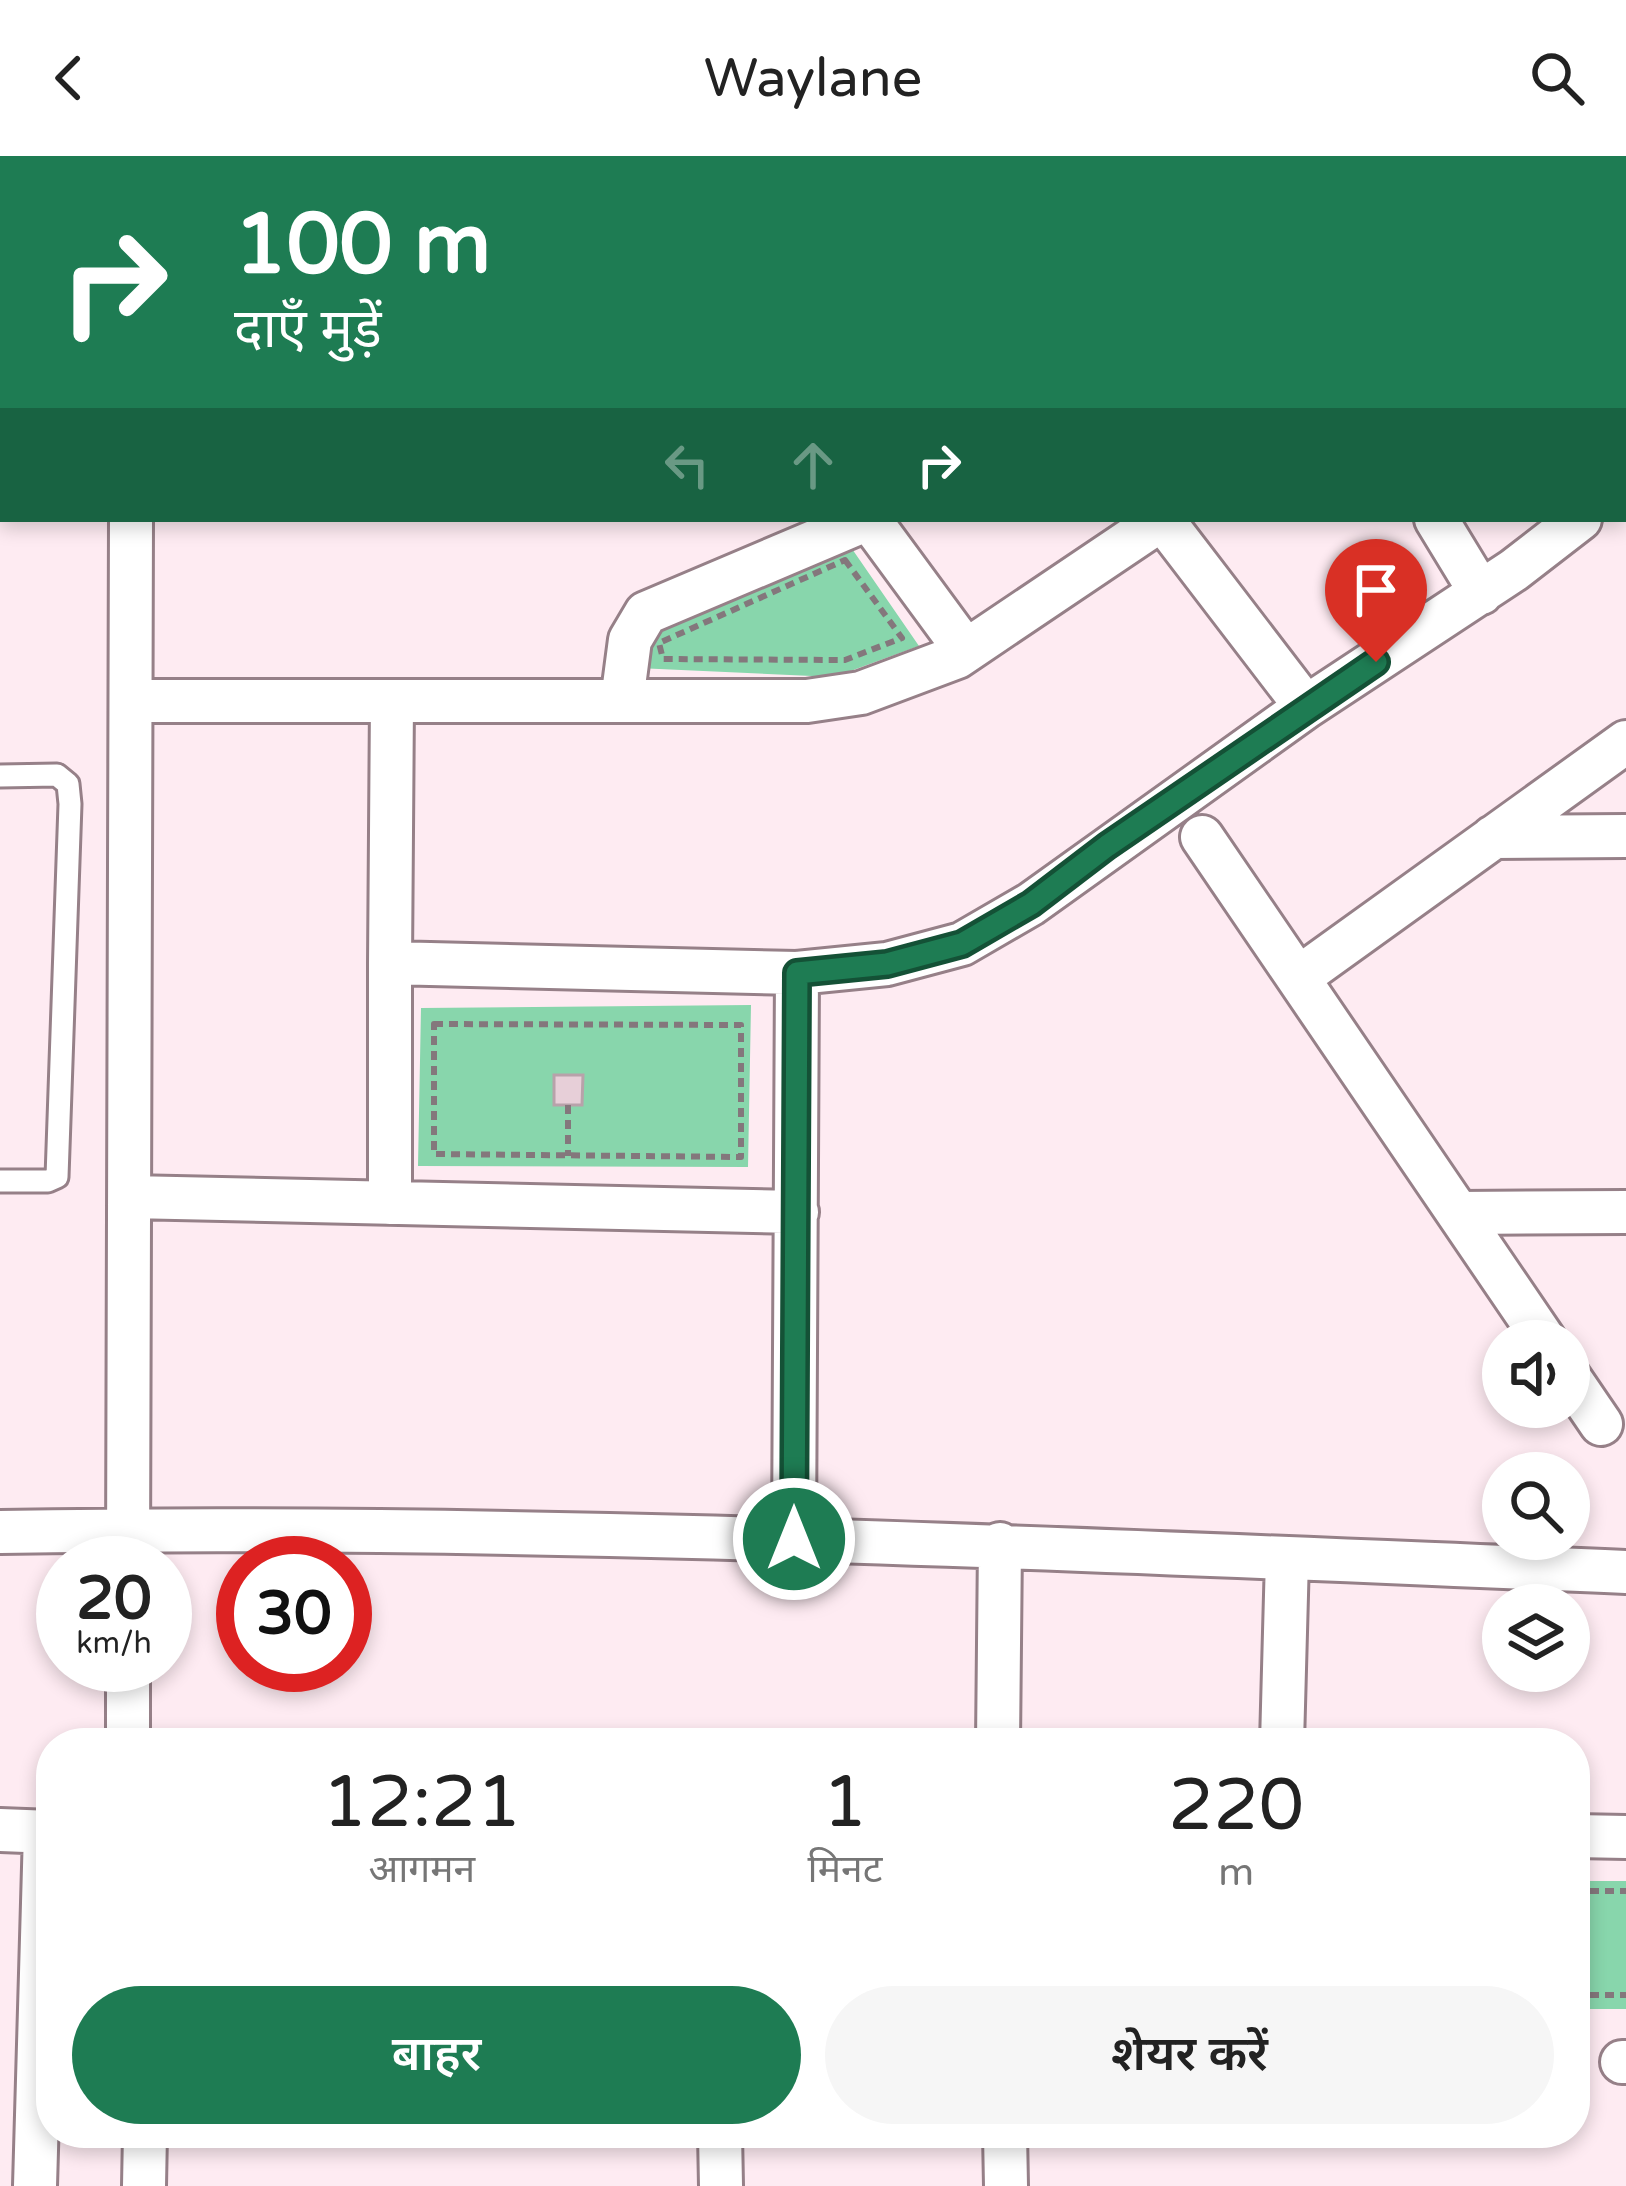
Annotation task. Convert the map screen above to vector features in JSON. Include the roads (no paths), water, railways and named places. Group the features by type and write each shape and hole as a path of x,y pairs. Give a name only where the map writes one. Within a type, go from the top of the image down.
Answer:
{"street":[{"path":"128,1536 131,522"},
{"path":"622,701 630,640 646,614 861,522"},
{"path":"870,522 966,651"},
{"path":"130,701 807,701 861,693 966,651 1158,522"},
{"path":"1164,522 1306,707"},
{"path":"1438,522 1481,592"},
{"path":"390,963 797,973 887,964 962,944 1031,904 1576,522"},
{"path":"390,1203 392,701"},
{"path":"1298,978 1626,742"},
{"path":"1493,837 1626,836"},
{"path":"1202,837 1530,1320"},
{"path":"794,1539 797,973"},
{"path":"130,1197 797,1212"},
{"path":"1458,1213 1626,1212"},
{"path":"1590,1408 1601,1424"},
{"path":"0,1532 37,1536"},
{"path":"192,1545 794,1539 1626,1572"},
{"path":"998,1728 1000,1544"},
{"path":"1282,1728 1287,1558"},
{"path":"128,1692 128,1728"},
{"path":"0,1830 36,1832"},
{"path":"1590,1836 1626,1837"},
{"path":"35,2186 38,2148"},
{"path":"144,2186 145,2148"},
{"path":"720,2148 721,2186"},
{"path":"1005,2148 1006,2186"}],"lane":[{"path":"0,776 57,775 68,784 70,804 57,1177 0,1181"}]}
